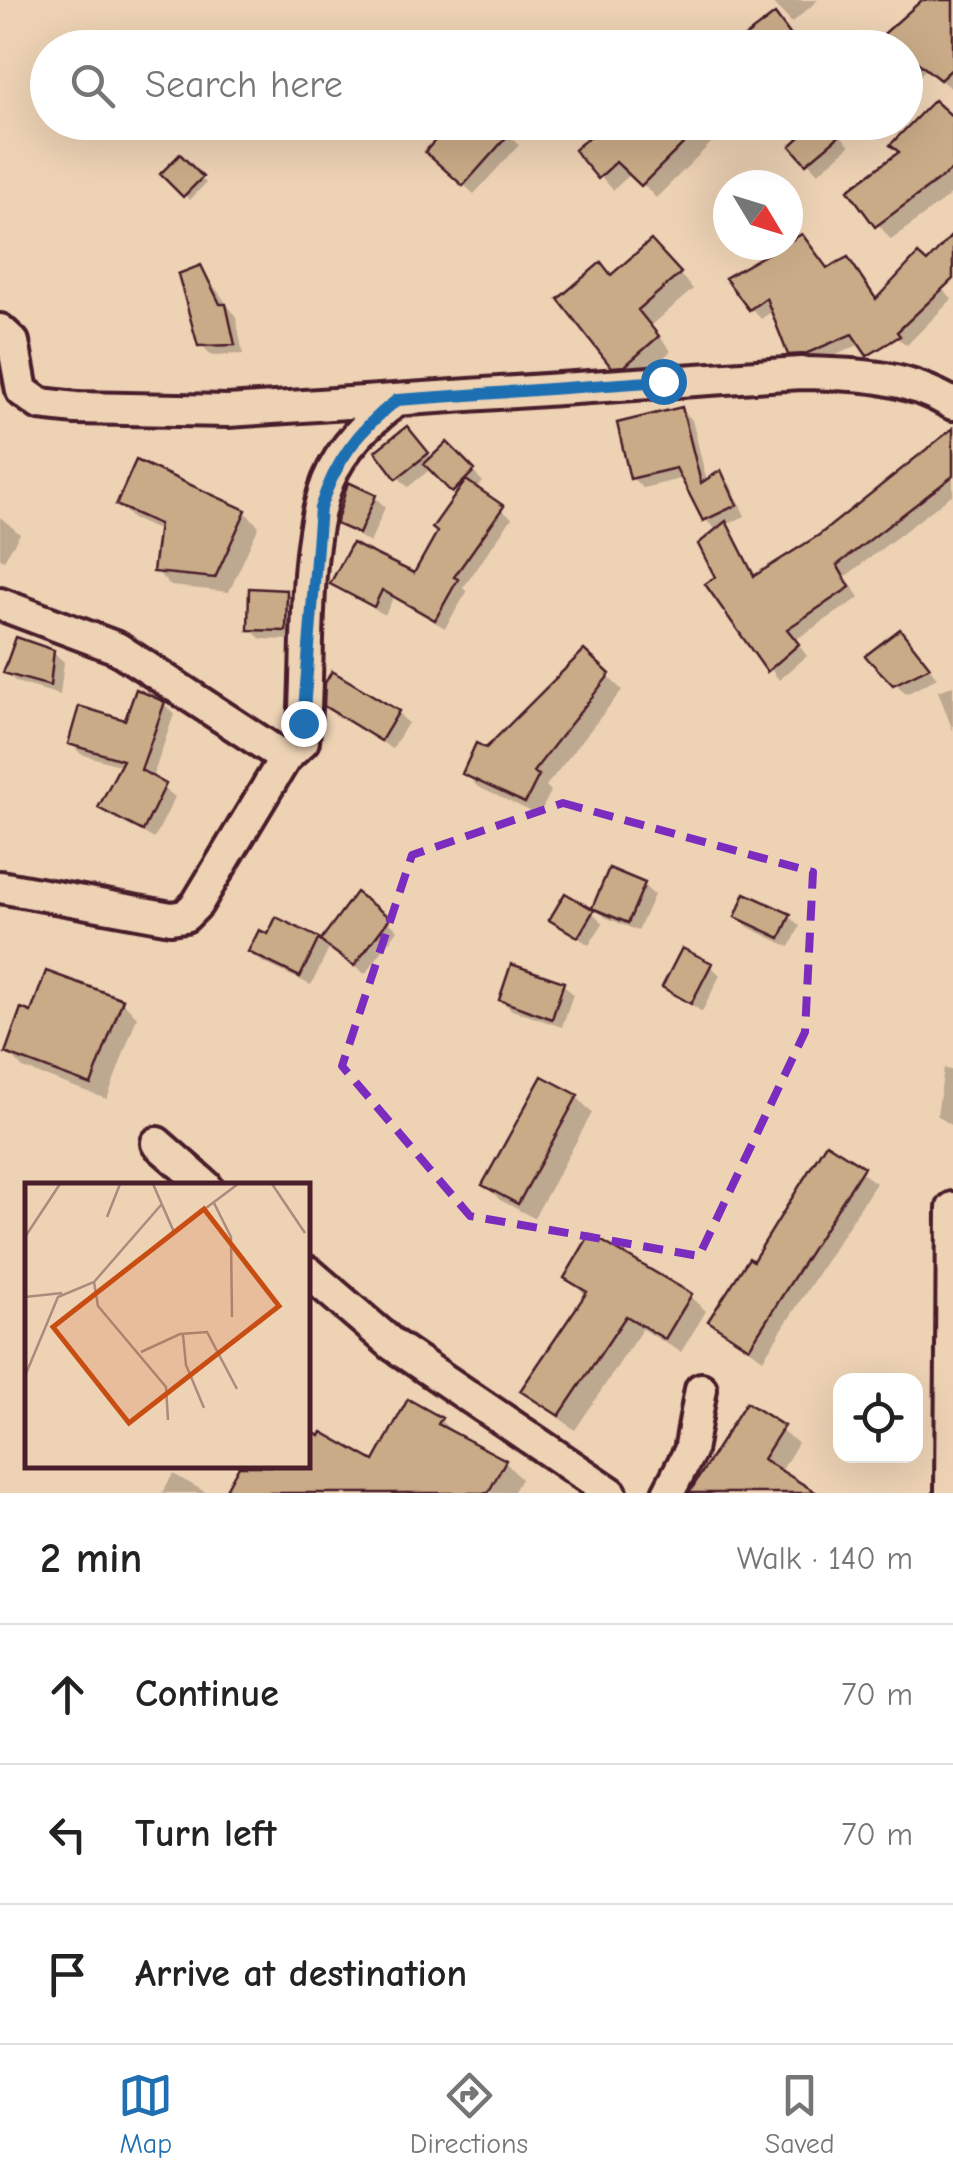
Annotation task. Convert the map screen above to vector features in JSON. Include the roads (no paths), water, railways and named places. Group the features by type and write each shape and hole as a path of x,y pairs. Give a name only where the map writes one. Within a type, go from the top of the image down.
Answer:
{"street":[{"path":"0,330 13,342 22,391 40,404 228,410 683,380 850,374 900,380 953,404"},
{"path":"0,887 161,917 185,916 197,904 285,758 302,741 320,508 345,452 366,424 397,400"},
{"path":"0,604 117,648 285,758"},
{"path":"157,1144 202,1183"},
{"path":"951,1493 953,1208"},
{"path":"310,1274 393,1345 611,1493"},
{"path":"668,1493 690,1451 701,1389"}]}
